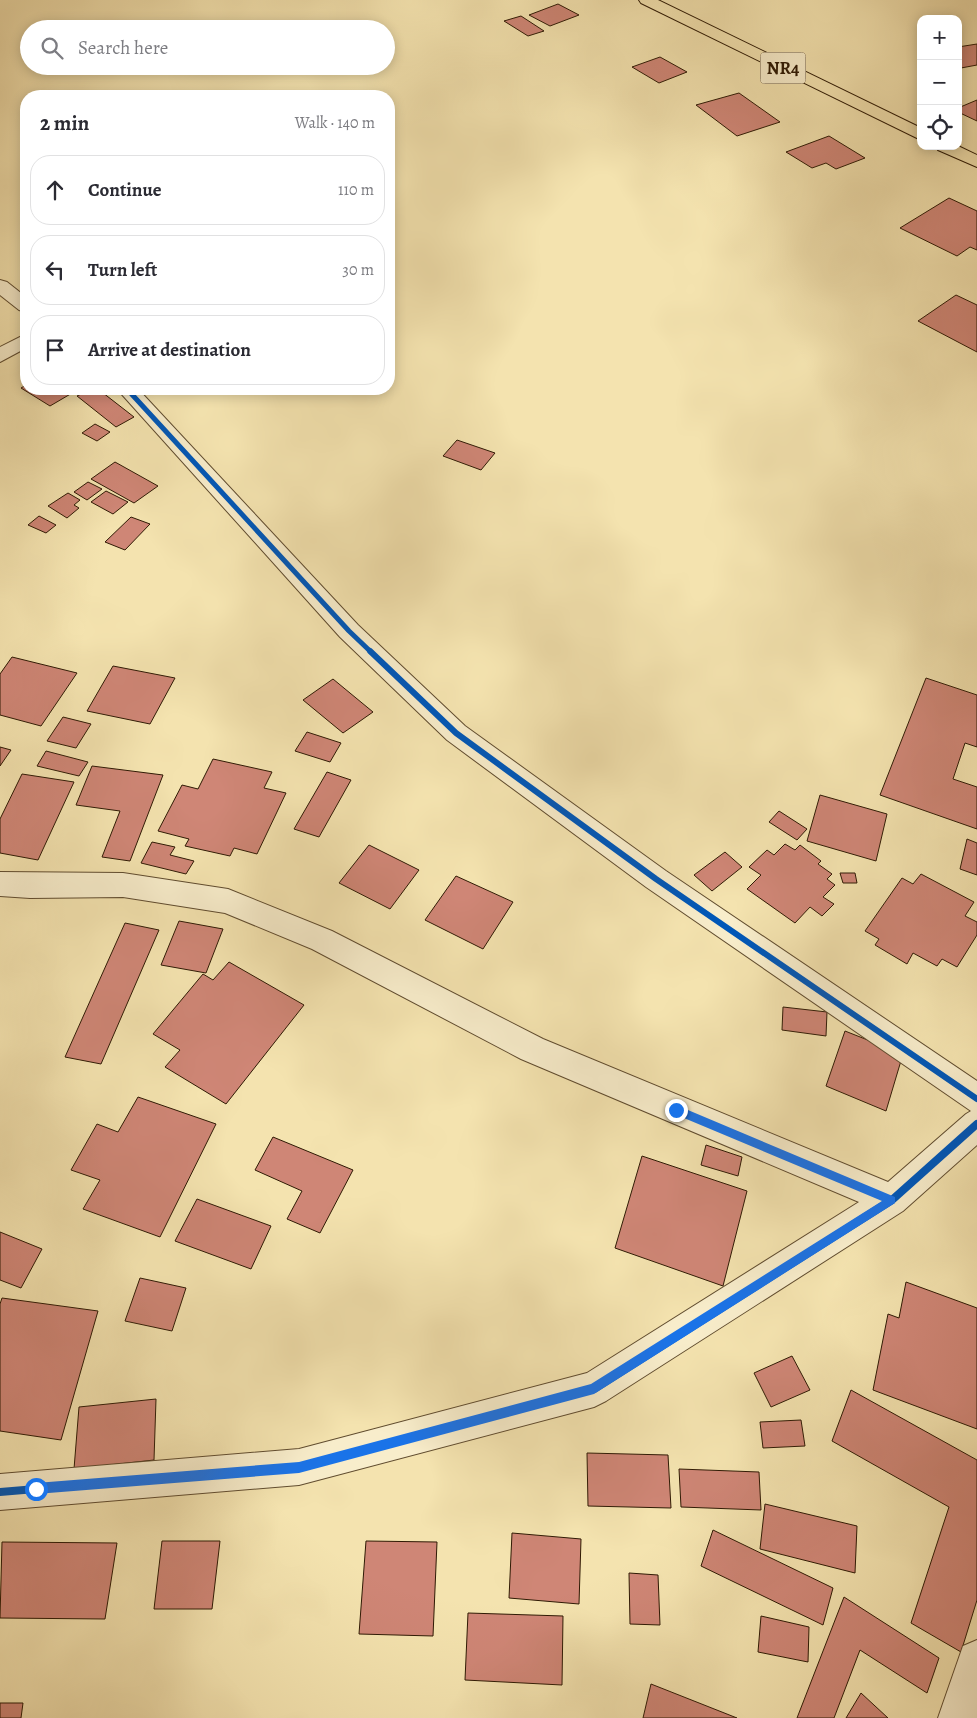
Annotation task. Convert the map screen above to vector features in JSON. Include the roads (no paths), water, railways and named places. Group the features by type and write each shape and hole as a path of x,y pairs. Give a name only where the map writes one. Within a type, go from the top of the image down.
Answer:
{"highway":[{"name":"NR4","path":"646,0 917,133"},
{"path":"952,150 977,162"}],"street":[{"path":"0,286 20,301"},
{"path":"0,356 20,344"},
{"path":"133,395 349,631 456,733 656,879 977,1100"},
{"path":"0,884 30,886 123,885 228,901 322,940 532,1049 892,1200"},
{"path":"0,1492 299,1468 594,1389 892,1200 977,1124"},
{"path":"958,1718 977,1660"}]}
